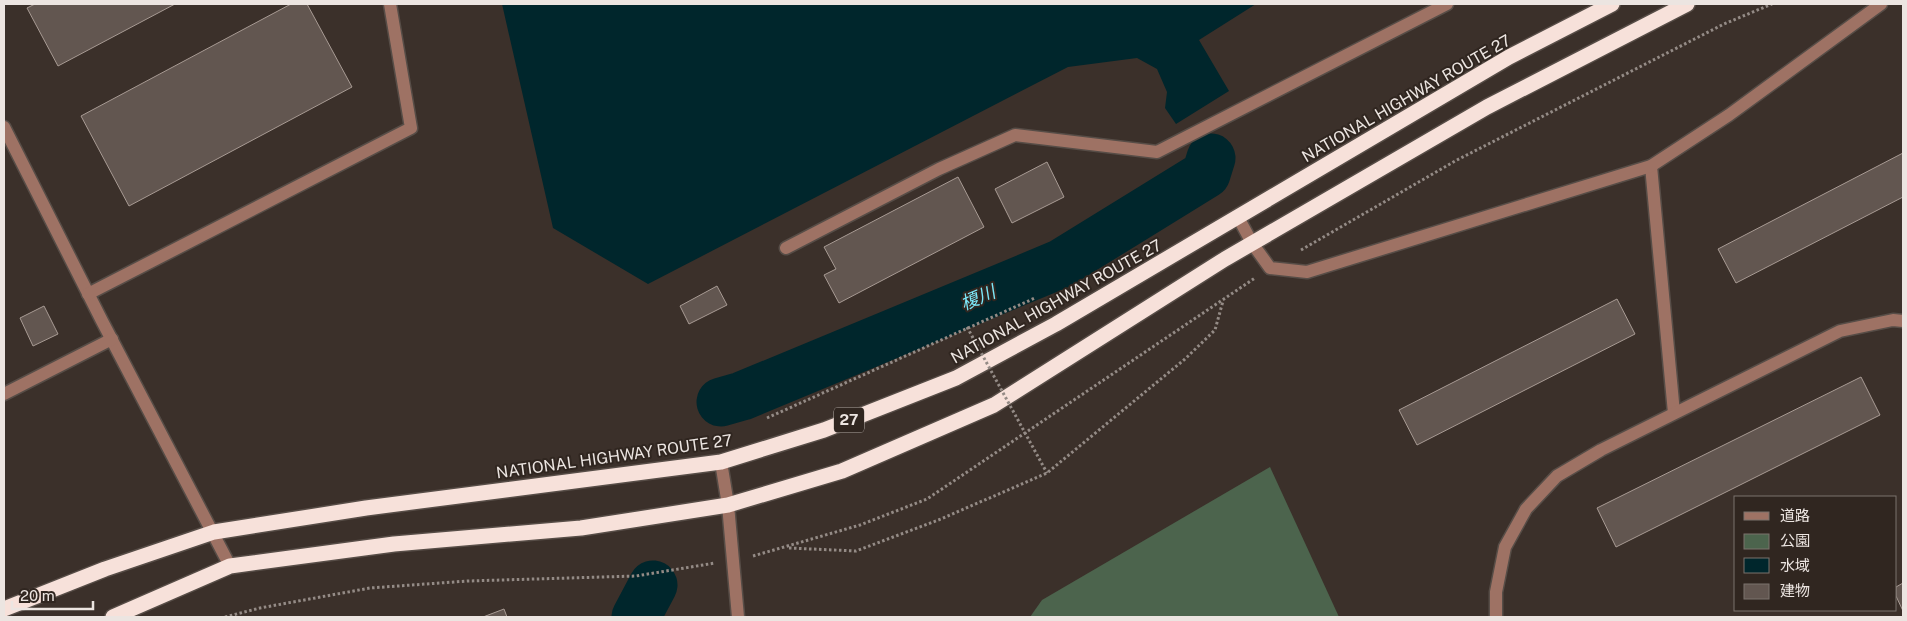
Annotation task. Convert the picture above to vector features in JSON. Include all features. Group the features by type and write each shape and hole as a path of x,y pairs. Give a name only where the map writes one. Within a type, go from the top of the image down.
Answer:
{"highway":[{"name":"NATIONAL HIGHWAY ROUTE 27","path":"4,609 104,569 214,532 366,508 721,462 824,430 956,378 1056,324 1509,57 1612,4"},
{"path":"113,617 230,566 394,544 581,528 728,505 842,471 994,405 1252,243 1487,107 1687,4"}],"street":[{"path":"88,294 411,128 390,4"},
{"path":"786,248 939,169 1015,135 1157,152 1447,4"},
{"path":"1238,217 1252,243 1270,268 1307,272 1651,166 1728,115 1881,4"},
{"path":"4,127 88,294 214,532 230,566"},
{"path":"1651,166 1674,413"},
{"path":"1496,617 1496,592 1504,547 1526,509 1556,476 1601,450 1840,331 1893,320 1903,321"},
{"path":"4,394 112,339"},
{"path":"721,462 728,505 738,617"}],"path":[{"path":"1270,268 1455,161 1724,24 1772,4"},
{"path":"767,418 1035,298"},
{"path":"786,547 856,551 941,519 1047,473 1185,359 1209,336 1214,330 1224,300"},
{"path":"967,328 1047,473"}],"green space":[{"path":"1270,467 1339,617 1030,617 1042,600"}],"water":[{"path":"502,4 1256,4 1199,40 1229,91 1176,124 1165,108 1167,92 1157,69 1137,58 1068,67 648,284 553,228"}],"building":[{"path":"35,4 175,4 58,66 27,8"},
{"path":"291,4 307,4 352,87 129,206 81,116"},
{"path":"1903,153 1903,197 1736,283 1718,249"},
{"path":"1047,162 1064,197 1012,223 995,189"},
{"path":"958,177 984,227 839,303 824,275 836,269 824,247"},
{"path":"717,286 727,305 689,324 680,306"},
{"path":"1617,299 1635,334 1417,445 1399,410"},
{"path":"44,306 58,334 33,346 20,318"},
{"path":"1861,377 1880,415 1616,547 1597,508"},
{"path":"1903,583 1903,611 1897,598 1897,586"},
{"path":"504,609 507,617 483,617"}],"waterway":[{"name":"榎川","path":"721,402 742,396 1060,264 1206,174 1211,158"},
{"name":"榎川","path":"636,617 653,585"}]}
